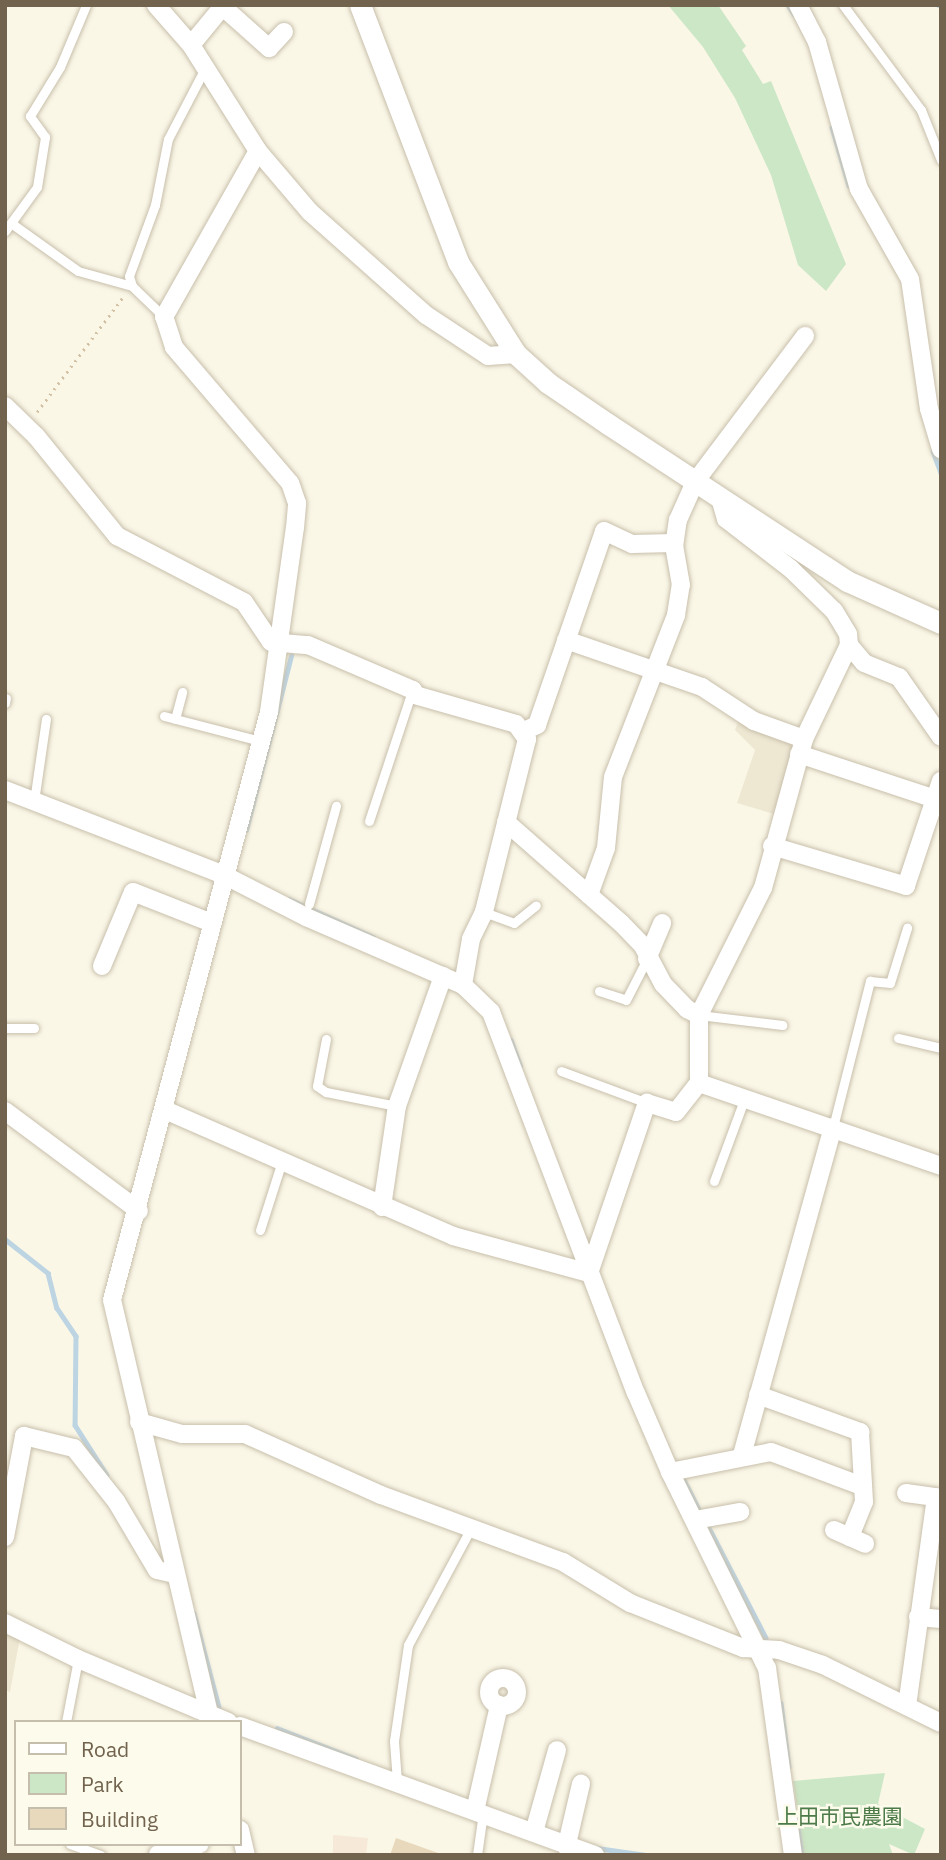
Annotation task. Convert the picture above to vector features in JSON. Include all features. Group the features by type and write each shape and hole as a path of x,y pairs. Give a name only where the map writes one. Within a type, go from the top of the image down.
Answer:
{"street":[{"path":"156,5 191,45 204,70 258,151 310,212 426,315 488,356 516,354"},
{"path":"360,5 458,262 516,354 548,383 847,580 941,623"},
{"path":"798,5 817,42 859,189 910,279 933,382 941,449"},
{"path":"191,45 223,6 269,48 284,32"},
{"path":"210,1718 112,1300 139,1211 224,875 261,741 281,644 297,503 276,463 174,346 164,317 258,151"},
{"path":"589,895 606,848 613,777 680,597 674,543 678,520 695,482 805,336"},
{"path":"5,406 27,427 117,536 244,602 271,642 308,645 413,690 415,695 516,724 527,738 484,912 471,939 463,985"},
{"path":"589,1273 647,1102 676,1112 699,1083 699,1015 763,888 772,846 802,746 849,645 848,634 834,611 790,569 726,519 720,498"},
{"path":"522,732 537,725 604,531 632,544 674,543"},
{"path":"566,640 702,687 754,721 802,746 935,799"},
{"path":"849,645 864,663 899,677 941,737"},
{"path":"772,846 906,886 941,781"},
{"path":"5,790 224,875 308,911 463,985 491,1012 589,1273 670,1472 767,1668 793,1855"},
{"path":"506,822 643,946 647,959 663,985 687,1009 699,1015"},
{"path":"102,966 133,891 212,923"},
{"path":"647,959 662,923"},
{"path":"382,1207 397,1106 443,976"},
{"path":"699,1083 941,1166"},
{"path":"5,1111 139,1211"},
{"path":"165,1111 283,1159 382,1207 453,1236 589,1273"},
{"path":"742,1455 833,1127"},
{"path":"758,1395 860,1432 864,1502 850,1537"},
{"path":"139,1422 182,1434 245,1434 470,1530 563,1562 630,1603 760,1650 779,1650 823,1665 941,1723"},
{"path":"5,1537 24,1436 74,1448 116,1501 157,1570 175,1574"},
{"path":"670,1472 742,1455 771,1452 862,1486"},
{"path":"906,1493 936,1497 908,1706"},
{"path":"695,1520 740,1512"},
{"path":"918,1617 941,1619"},
{"path":"5,1623 78,1660 210,1718"},
{"path":"478,1807 499,1704"},
{"path":"242,1727 397,1776 478,1807 568,1849 595,1855"},
{"path":"534,1832 558,1750"},
{"path":"568,1849 581,1784"},
{"path":"157,1851 188,1846"}],"lane":[{"path":"86,5 60,66 30,116 45,137 37,187 8,227 78,271 132,286 164,317"},
{"path":"843,5 921,110 941,160"},
{"path":"132,286 129,276 155,205 168,139 204,70"},
{"path":"369,821 413,690"},
{"path":"175,719 182,692"},
{"path":"164,716 261,741"},
{"path":"34,801 46,719"},
{"path":"308,911 336,806"},
{"path":"484,912 514,923 536,905"},
{"path":"833,1127 870,981 890,983 907,928"},
{"path":"599,990 626,1000 647,959"},
{"path":"699,1015 782,1025"},
{"path":"5,1028 34,1028"},
{"path":"898,1038 941,1048"},
{"path":"326,1039 317,1086 326,1092 397,1106"},
{"path":"561,1071 647,1102"},
{"path":"715,1181 745,1097"},
{"path":"260,1230 283,1159"},
{"path":"397,1776 394,1741 408,1645 470,1530"},
{"path":"66,1720 78,1660"},
{"path":"477,1855 478,1807"},
{"path":"75,1846 100,1855"}],"path":[{"path":"27,427 132,286"}],"shaded area":[{"path":"739,719 799,745 777,815 737,803 755,750 735,730"},
{"path":"5,1631 20,1637 10,1692 5,1690"},
{"path":"333,1835 368,1838 366,1855 333,1855"}],"green space":[{"path":"668,5 718,5 746,46 742,50 763,84 771,81 846,264 826,291 798,265 771,175 735,98 703,47"},
{"name":"上田市民農園","path":"885,1773 878,1804 925,1829 914,1855 889,1844 893,1855 804,1855 793,1781"}],"building":[{"path":"396,1838 438,1853 438,1855 390,1855"}],"waterway":[{"path":"788,5 794,14"},
{"path":"832,127 849,186"},
{"path":"933,451 941,473"},
{"path":"246,830 291,656"},
{"path":"289,899 373,937"},
{"path":"511,1040 520,1065"},
{"path":"5,1239 48,1273 57,1308 76,1336 75,1425 107,1475"},
{"path":"683,1478 701,1513"},
{"path":"707,1524 766,1638"},
{"path":"194,1613 219,1707"},
{"path":"781,1703 789,1767"},
{"path":"277,1728 356,1759"},
{"path":"796,1814 802,1855"},
{"path":"597,1848 646,1855"}]}
